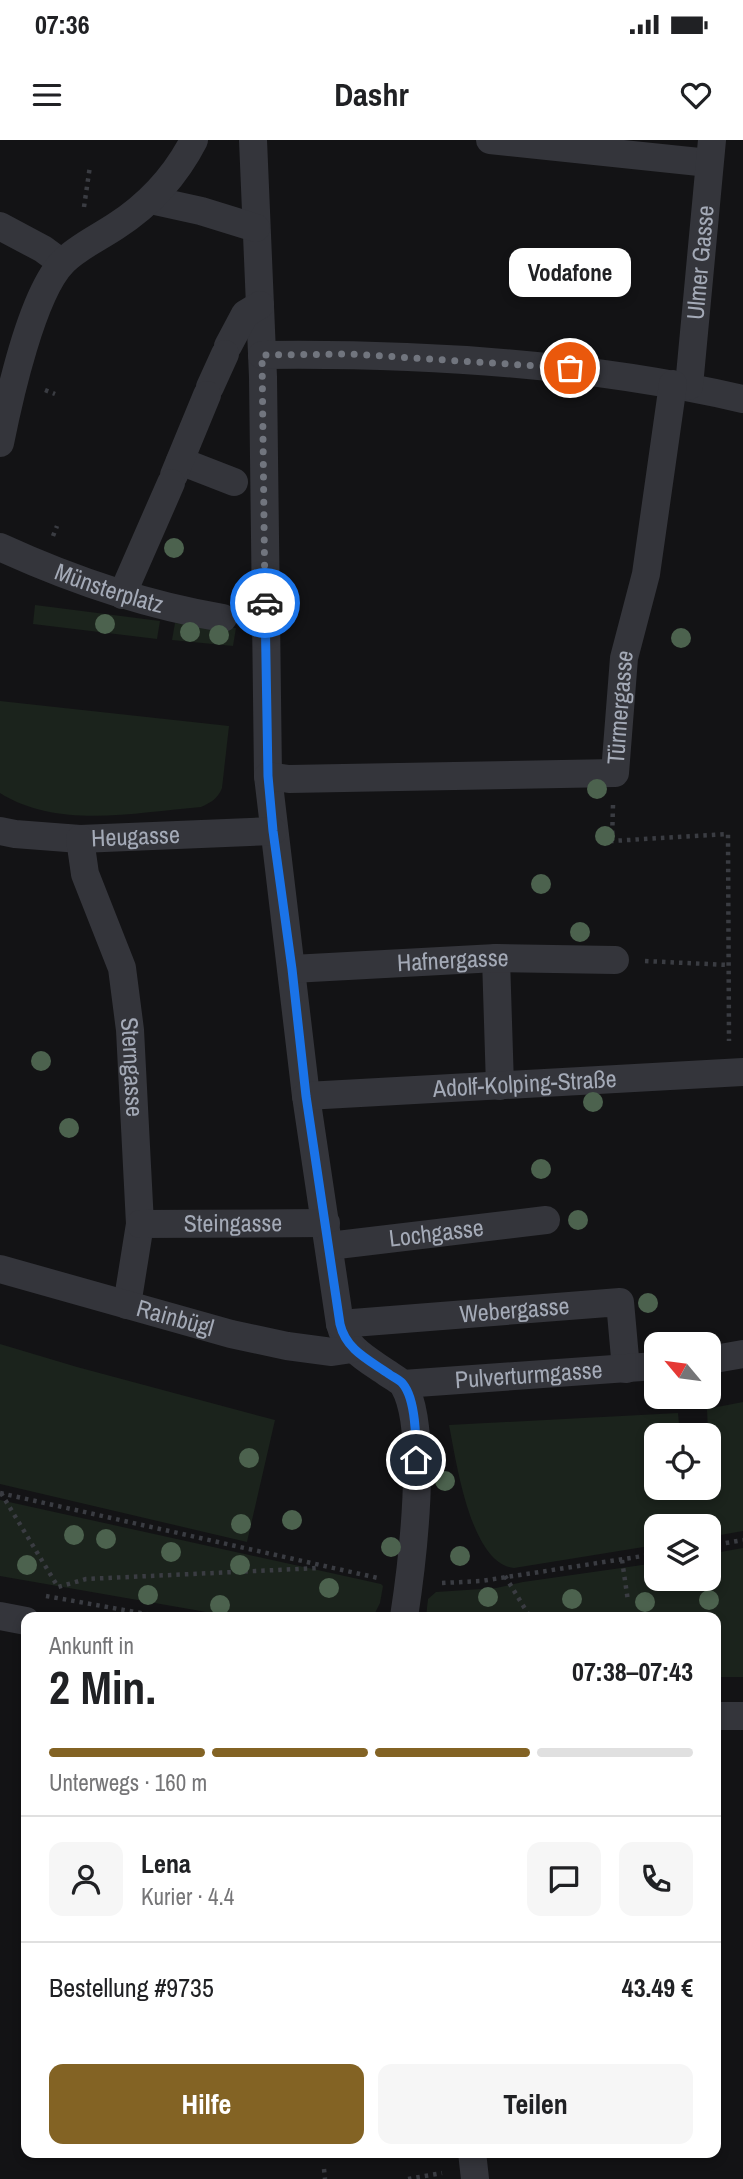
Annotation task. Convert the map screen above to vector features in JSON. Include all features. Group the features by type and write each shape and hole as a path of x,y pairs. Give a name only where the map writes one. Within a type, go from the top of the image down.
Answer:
{"street":[{"path":"490,140 710,152"},
{"path":"253,142 262,355 268,776 273,831 306,1096 340,1324 352,1349 403,1384 412,1406 416,1432 416,1487 405,1612"},
{"path":"0,443 11,355 62,263 151,200 167,182 187,151"},
{"name":"Ulmer Gasse","path":"681,385 710,152"},
{"path":"151,200 201,211 256,228"},
{"path":"0,226 43,249 62,263"},
{"path":"122,595 245,314 260,305"},
{"path":"262,355 351,354 548,365 681,385 743,399"},
{"name":"Türmergasse","path":"268,776 289,779 615,773 624,658 646,574 681,385"},
{"path":"175,473 234,482"},
{"name":"Münsterplatz","path":"0,547 49,569 122,595 169,608 223,618"},
{"name":"Heugasse","path":"0,831 80,839 273,831"},
{"name":"Sterngasse","path":"80,839 85,874 122,968 130,1030 139,1224 127,1305"},
{"path":"496,958 500,1086"},
{"name":"Hafnergasse","path":"292,969 496,958 615,960"},
{"name":"Adolf-Kolping-Straße","path":"306,1096 736,1073"},
{"name":"Lochgasse","path":"327,1234 547,1220"},
{"name":"Steingasse","path":"139,1224 327,1234"},
{"name":"Rainbügl","path":"0,1269 206,1328 287,1346 332,1352 352,1349"},
{"name":"Webergasse","path":"340,1324 620,1302 626,1369"},
{"path":"721,1358 743,1354"},
{"name":"Pulverturmgasse","path":"403,1384 644,1367"},
{"path":"0,1616 21,1620"},
{"path":"721,1716 743,1716"},
{"path":"473,2158 475,2179"}],"path":[{"path":"615,773 612,841 728,834 728,965 736,1073"},
{"path":"615,960 728,965"},
{"path":"1,1493 58,1587 86,1579 327,1567"},
{"path":"1,1493 384,1580"},
{"path":"721,1544 743,1540"},
{"path":"439,1583 481,1581 644,1556"},
{"path":"622,1560 628,1601"},
{"path":"505,1576 527,1612"},
{"path":"45,1595 136,1612"},
{"path":"324,2169 325,2179"}],"shaded area":[{"path":"35,605 160,621 157,639 33,624"},
{"path":"175,623 236,628 233,646 172,640"},
{"path":"0,701 229,726 222,788 214,799 201,807 125,815 73,815 47,812 23,804 0,793"},
{"path":"0,1344 275,1420 247,1542 0,1484"},
{"path":"743,1402 743,1531 721,1535 721,1514 644,1514 644,1547 514,1568 499,1562 486,1549 468,1508 449,1425 678,1413 679,1423 644,1423 644,1500 721,1500 721,1423 708,1423 707,1409 721,1409 721,1406"},
{"path":"0,1500 383,1586 376,1612 206,1612 0,1576"},
{"path":"743,1548 743,1677 721,1677 721,1612 427,1612 428,1599 436,1592 496,1588 644,1565 644,1591 721,1591 721,1552"}],"way so far":[{"path":"265,603 262,355 351,354 570,368"}],"place":[{"name":"Vodafone","path":"570,368"}],"route":[{"path":"265,603 268,776 273,831 306,1096 340,1324 352,1349 403,1384 412,1406 416,1460"}]}
